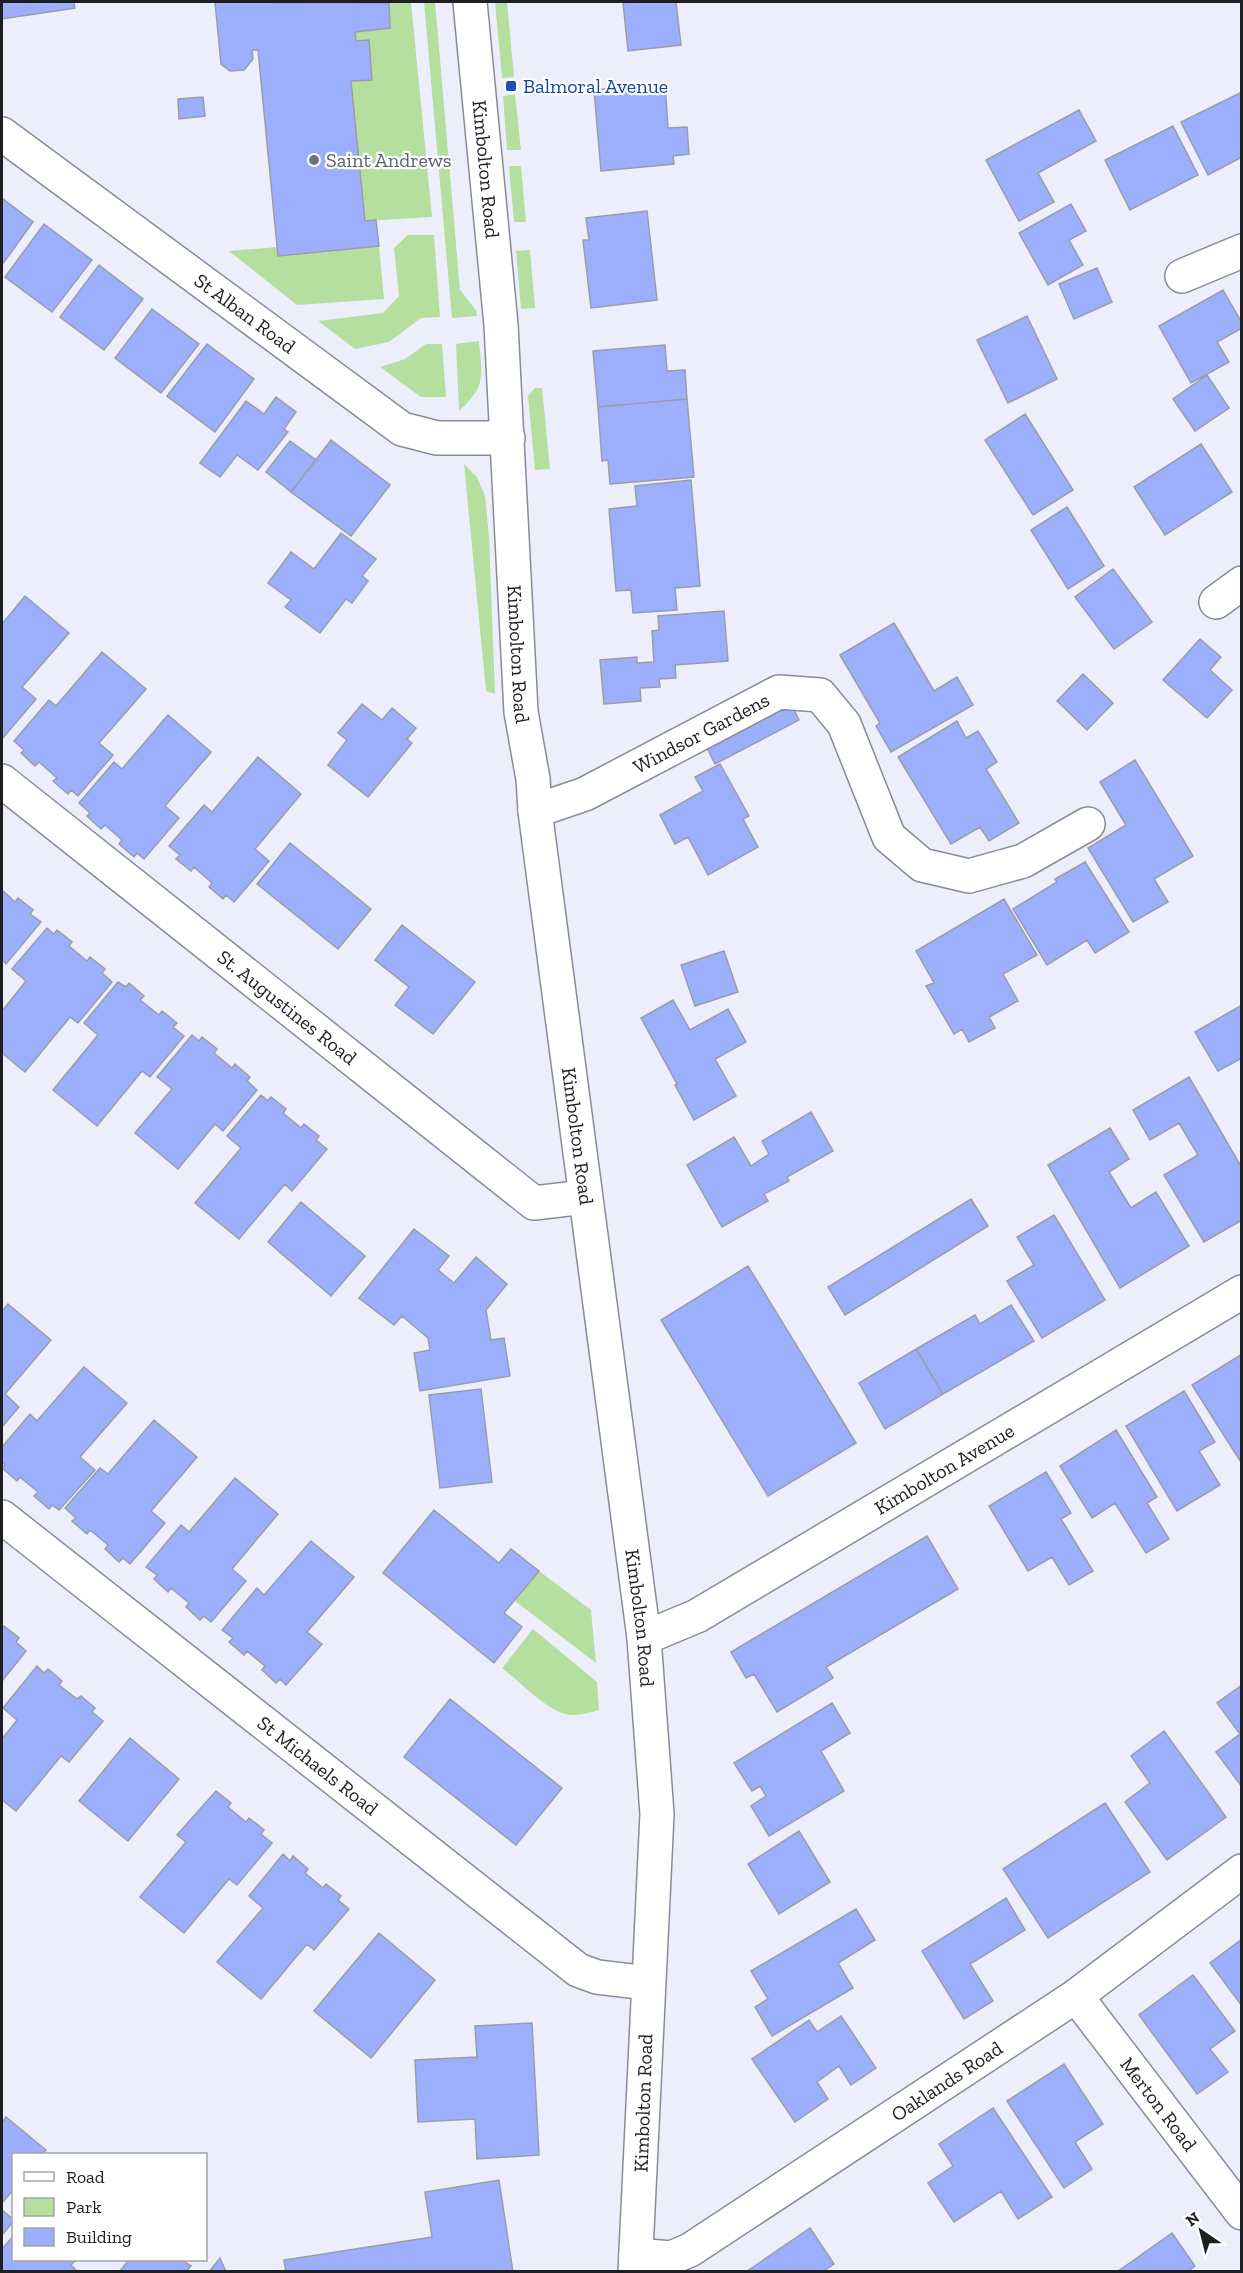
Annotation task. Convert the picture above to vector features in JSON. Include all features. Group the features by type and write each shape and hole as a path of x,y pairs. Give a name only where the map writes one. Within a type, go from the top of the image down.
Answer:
{"street":[{"name":"Kimbolton Road","path":"470,2 501,325 521,712 533,779 535,811 644,1638 657,1814 636,2263"},
{"name":"St Alban Road","path":"2,134 402,429 437,438 508,438"},
{"path":"1182,276 1242,251"},
{"name":"Windsor Gardens","path":"535,811 585,794 779,692 820,696 844,724 889,837 922,865 969,876 1023,861 1088,824"},
{"name":"St. Augustines Road","path":"2,781 534,1203 585,1197"},
{"name":"Kimbolton Avenue","path":"644,1638 697,1616 1242,1292"},
{"name":"St Michaels Road","path":"2,1517 578,1970 597,1977 648,1983"},
{"name":"Oaklands Road","path":"636,2263 671,2258 690,2250 1076,1995 1242,1871"},
{"name":"Merton Road","path":"1076,1995 1242,2214"}],"green space":[{"path":"411,2 432,217 365,221 351,81 372,79 369,40 356,41 355,32 390,28 389,3"},
{"path":"424,2 435,2 460,290 476,310 477,316 452,318"},
{"path":"495,2 507,2 514,77 502,78"},
{"path":"515,94 521,150 507,150 503,96"},
{"path":"509,166 521,166 526,222 514,222"},
{"path":"408,235 434,235 440,317 421,318 389,342 355,349 318,321 383,313 399,296 394,248"},
{"path":"379,246 384,299 297,305 229,251 277,247 278,256"},
{"path":"530,250 535,308 521,309 516,251"},
{"path":"479,341 481,379 474,394 459,411 456,344"},
{"path":"426,344 442,344 446,397 421,397 380,367 405,359"},
{"path":"535,388 542,388 550,469 535,470 528,396"},
{"path":"464,464 477,477 485,496 489,537 495,694 486,691"},
{"path":"539,1571 591,1610 596,1663 515,1601"},
{"path":"533,1629 597,1682 599,1710 573,1715 557,1711 540,1700 502,1668"}],"building":[{"path":"2,2 74,2 75,8 2,19"},
{"name":"Saint Andrews","path":"215,2 389,3 390,28 355,32 356,41 369,40 372,80 351,81 365,221 376,220 379,246 278,256 258,50 252,50 253,59 244,70 230,71 221,64"},
{"path":"623,2 676,2 681,45 628,51"},
{"path":"665,84 668,128 687,127 689,154 673,156 674,164 601,171 594,90"},
{"path":"1242,92 1242,157 1208,175 1181,122"},
{"path":"203,97 205,116 179,119 178,99"},
{"path":"1079,110 1096,141 1038,173 1054,202 1019,221 986,160"},
{"path":"1173,126 1198,175 1130,210 1105,160"},
{"path":"2,198 33,222 2,265"},
{"path":"1071,204 1086,231 1069,240 1083,265 1048,285 1019,233"},
{"path":"647,211 657,300 591,308 583,240 589,240 586,218"},
{"path":"44,224 92,260 52,312 5,277"},
{"path":"99,265 143,299 104,350 60,317"},
{"path":"1097,268 1112,302 1074,319 1059,284"},
{"path":"1223,290 1242,323 1242,328 1217,342 1229,362 1191,383 1159,326"},
{"path":"152,309 199,344 161,393 115,358"},
{"path":"1027,316 1057,379 1008,403 977,340"},
{"path":"207,344 254,379 215,432 167,396"},
{"path":"665,345 667,371 685,370 687,399 598,407 593,351"},
{"path":"1207,375 1229,408 1195,431 1173,399"},
{"path":"276,397 296,412 284,429 288,432 258,470 237,455 220,477 200,463 246,401 264,414"},
{"path":"687,399 694,477 610,484 608,460 602,461 598,407"},
{"path":"1025,414 1073,490 1033,515 985,440"},
{"path":"331,440 390,485 351,536 291,492"},
{"path":"290,441 316,460 291,492 266,472"},
{"path":"1201,444 1232,492 1165,535 1134,487"},
{"path":"691,480 700,586 675,588 677,610 633,613 631,590 616,591 609,509 637,506 635,486"},
{"path":"1067,507 1104,566 1068,589 1031,530"},
{"path":"341,533 376,559 362,576 368,581 352,603 346,599 320,633 285,607 291,600 268,583 291,552 314,569"},
{"path":"1113,569 1152,622 1114,649 1075,597"},
{"path":"25,596 69,633 22,687 36,699 2,739 2,624"},
{"path":"724,611 728,661 675,665 676,678 659,679 660,687 640,688 641,701 604,704 600,660 637,657 637,663 654,662 652,631 659,630 658,616"},
{"path":"894,623 934,691 957,677 973,705 891,752 876,726 880,723 840,655"},
{"path":"1200,639 1221,657 1210,670 1232,690 1207,718 1163,680"},
{"path":"102,652 146,689 99,743 113,755 78,796 71,790 68,794 53,781 57,778 39,762 35,766 21,753 24,750 14,741 49,700 56,706"},
{"path":"1083,674 1113,703 1087,730 1057,701"},
{"path":"788,698 799,720 715,764 704,742"},
{"path":"362,704 382,720 392,708 416,728 407,739 412,743 368,797 328,765 347,740 338,733"},
{"path":"168,715 211,752 165,806 179,818 144,859 137,853 134,857 119,844 122,840 105,825 101,829 87,816 90,813 79,803 114,762 122,769"},
{"path":"957,721 966,738 978,731 997,762 986,769 1019,823 989,841 980,827 951,844 898,757"},
{"path":"258,757 301,794 255,849 269,861 234,902 226,895 223,899 209,887 212,883 194,867 191,871 176,859 180,855 169,846 204,805 212,812"},
{"path":"1135,760 1193,856 1154,879 1168,902 1133,922 1088,848 1126,825 1100,782"},
{"path":"720,764 749,816 743,819 758,847 708,875 688,837 675,844 660,815 703,791 695,777"},
{"path":"290,843 371,909 338,949 257,884"},
{"path":"1085,862 1129,932 1095,953 1087,940 1047,965 1013,909 1057,882 1055,879"},
{"path":"2,890 15,902 18,898 33,910 30,914 41,922 6,964 2,960"},
{"path":"1004,899 1037,955 1003,974 1018,1001 989,1017 995,1028 969,1042 962,1029 954,1034 926,986 934,983 916,951"},
{"path":"402,925 475,982 433,1034 395,1005 409,987 375,960"},
{"path":"47,928 54,934 57,930 72,942 69,946 87,961 90,957 105,969 102,973 112,982 78,1023 70,1017 25,1072 2,1053 2,1011 26,981 12,969"},
{"path":"724,951 738,992 695,1006 681,965"},
{"path":"118,982 126,987 129,983 144,996 140,1000 159,1015 162,1011 177,1023 173,1027 184,1036 150,1077 142,1071 97,1126 53,1090 98,1035 84,1023"},
{"path":"673,1000 690,1030 728,1009 746,1042 715,1059 736,1096 694,1120 641,1018"},
{"path":"1242,1005 1242,1058 1218,1071 1195,1032"},
{"path":"192,1035 199,1041 202,1037 217,1049 214,1053 232,1068 235,1064 250,1077 247,1081 257,1090 223,1131 215,1124 178,1169 135,1133 172,1089 157,1077"},
{"path":"1189,1077 1242,1168 1242,1220 1204,1242 1164,1175 1198,1155 1179,1123 1150,1140 1133,1110"},
{"path":"261,1095 268,1101 271,1097 286,1109 283,1113 301,1128 304,1124 319,1136 316,1140 327,1149 292,1191 285,1184 239,1239 195,1203 241,1148 227,1136"},
{"path":"811,1112 833,1151 787,1177 789,1181 764,1194 768,1201 722,1227 687,1165 734,1137 751,1166 769,1154 762,1141"},
{"path":"1110,1128 1129,1159 1109,1172 1131,1208 1156,1192 1189,1246 1120,1288 1048,1165"},
{"path":"971,1199 988,1226 845,1315 828,1287"},
{"path":"301,1202 365,1256 331,1296 268,1242"},
{"path":"1054,1215 1105,1300 1042,1338 1007,1281 1034,1265 1017,1237"},
{"path":"414,1229 449,1256 438,1270 454,1283 476,1257 507,1284 486,1310 491,1340 504,1338 510,1376 420,1391 414,1353 430,1350 428,1338 402,1316 394,1325 359,1298"},
{"path":"748,1266 856,1443 768,1496 661,1320"},
{"path":"8,1304 51,1340 5,1394 19,1407 2,1427 2,1311"},
{"path":"1011,1305 1034,1341 943,1394 916,1349 975,1315 980,1324"},
{"path":"916,1349 943,1394 885,1429 859,1383"},
{"path":"1242,1354 1242,1464 1192,1385"},
{"path":"84,1367 127,1403 80,1457 95,1470 59,1510 52,1505 49,1509 34,1496 38,1492 20,1477 17,1481 2,1468 5,1465 2,1461 2,1447 30,1414 37,1421"},
{"path":"481,1389 492,1482 440,1488 429,1395"},
{"path":"1184,1391 1215,1442 1199,1451 1220,1485 1177,1511 1126,1426"},
{"path":"154,1420 197,1457 151,1511 165,1523 130,1564 123,1558 119,1562 105,1549 108,1545 90,1530 87,1534 72,1521 76,1518 65,1508 100,1468 108,1474"},
{"path":"1116,1430 1157,1497 1147,1503 1169,1539 1146,1553 1115,1503 1092,1518 1060,1466"},
{"path":"1046,1472 1071,1513 1061,1519 1093,1571 1069,1585 1052,1557 1028,1571 989,1506"},
{"path":"235,1478 278,1514 232,1569 246,1581 211,1622 204,1616 200,1620 186,1607 189,1603 171,1588 168,1592 154,1579 157,1575 146,1567 181,1525 189,1532"},
{"path":"434,1510 499,1563 511,1549 539,1571 504,1613 522,1627 494,1663 383,1573"},
{"path":"927,1536 958,1589 826,1667 833,1678 777,1712 754,1674 746,1678 731,1652"},
{"path":"311,1541 354,1577 307,1632 322,1644 286,1685 280,1679 276,1683 262,1670 265,1666 247,1651 244,1655 229,1642 233,1638 222,1630 257,1588 264,1595"},
{"path":"4,1626 19,1638 16,1642 26,1651 2,1681 2,1629"},
{"path":"37,1666 44,1673 48,1669 62,1681 59,1685 77,1699 81,1696 95,1708 92,1712 103,1721 69,1762 61,1756 16,1811 2,1800 2,1739 17,1720 3,1708"},
{"path":"1242,1685 1242,1787 1216,1752 1240,1734 1217,1703"},
{"path":"450,1699 562,1788 516,1845 404,1757"},
{"path":"832,1703 850,1733 821,1751 844,1791 769,1836 751,1806 766,1796 760,1786 752,1791 734,1763"},
{"path":"1164,1731 1226,1817 1167,1860 1125,1802 1150,1783 1131,1756"},
{"path":"130,1738 179,1779 128,1841 79,1801"},
{"path":"216,1791 231,1803 228,1807 246,1822 249,1818 264,1830 261,1834 272,1843 237,1885 229,1879 184,1933 140,1897 186,1842 177,1835"},
{"path":"1105,1803 1150,1872 1048,1938 1003,1869"},
{"path":"799,1831 830,1882 779,1914 748,1864"},
{"path":"283,1854 290,1861 293,1856 308,1869 305,1873 323,1888 326,1884 341,1896 338,1900 349,1909 314,1950 307,1944 261,1999 217,1962 263,1908 249,1896"},
{"path":"1006,1898 1025,1930 970,1964 993,2001 964,2019 922,1951"},
{"path":"856,1909 875,1940 838,1963 853,1988 772,2036 755,2007 768,1999 751,1971"},
{"path":"379,1933 435,1980 371,2058 314,2011"},
{"path":"1242,1939 1242,2006 1210,1963"},
{"path":"1193,1975 1235,2031 1210,2049 1228,2072 1197,2094 1139,2015"},
{"path":"841,2016 876,2068 851,2085 839,2066 817,2082 828,2099 795,2122 752,2059 809,2020 817,2032"},
{"path":"532,2023 539,2155 477,2159 475,2119 418,2122 415,2060 477,2057 475,2026"},
{"path":"1064,2064 1103,2124 1075,2142 1092,2169 1064,2188 1007,2101"},
{"path":"993,2108 1052,2197 1018,2219 1001,2191 954,2222 928,2183 953,2166 939,2144"},
{"path":"6,2117 46,2150 43,2153 12,2153 12,2191 2,2203 2,2123"},
{"path":"499,2180 513,2272 286,2272 284,2260 432,2237 425,2192"},
{"path":"2,2210 12,2218 12,2222 2,2235"},
{"path":"810,2228 834,2264 822,2272 746,2272"},
{"path":"1172,2233 1195,2266 1187,2272 1117,2272"},
{"path":"12,2237 12,2261 75,2261 71,2265 78,2272 2,2272 2,2249"},
{"path":"220,2258 226,2272 209,2272"},
{"path":"128,2261 184,2261 191,2266 186,2272 119,2272"}],"place":[{"name":"Balmoral Avenue","path":"511,86"},
{"name":"Saint Andrews","path":"314,160"}]}
